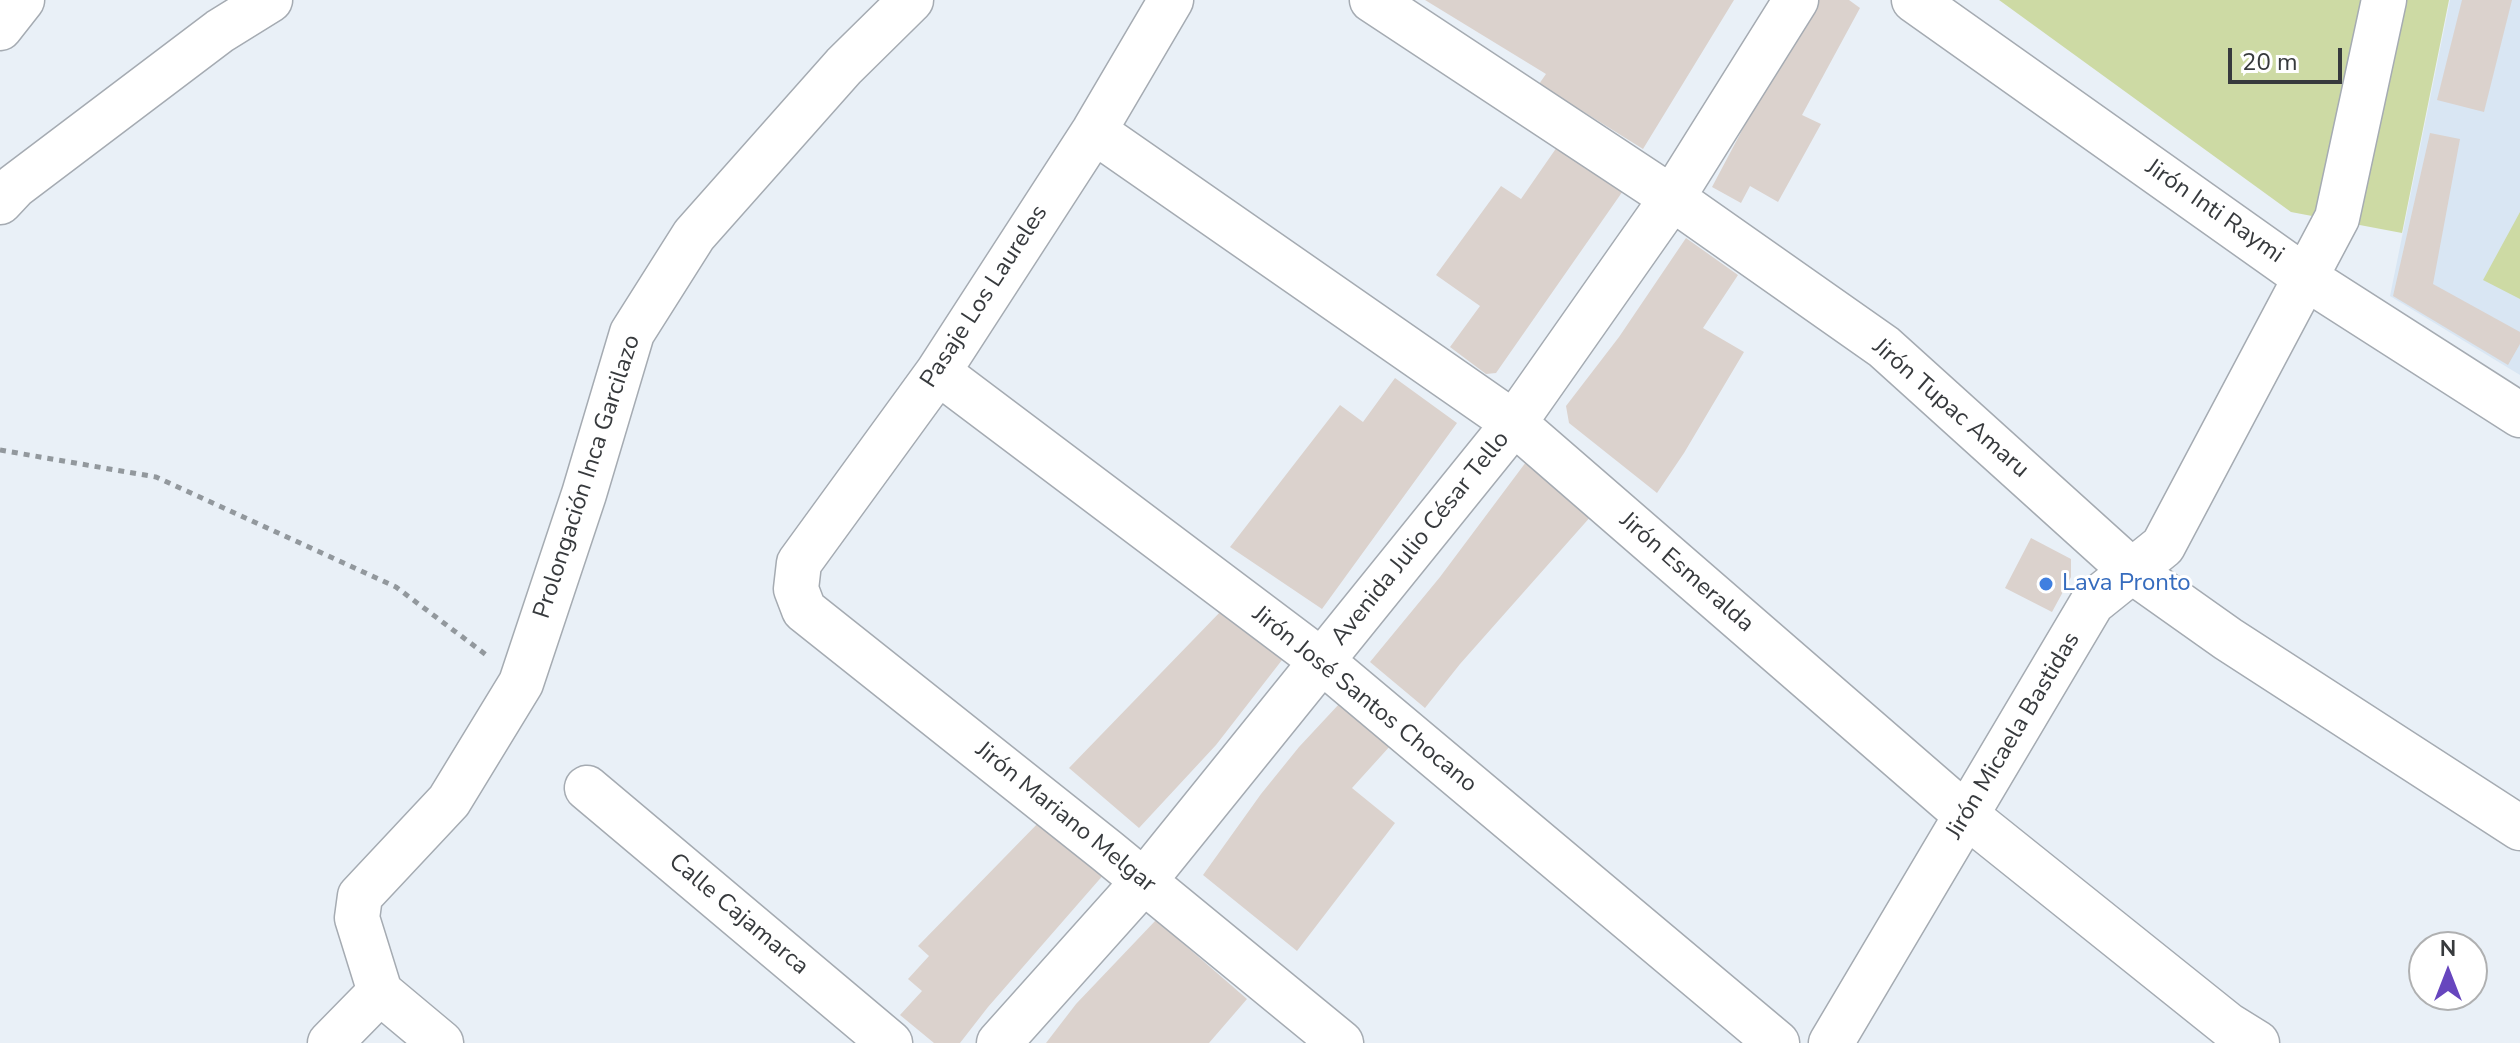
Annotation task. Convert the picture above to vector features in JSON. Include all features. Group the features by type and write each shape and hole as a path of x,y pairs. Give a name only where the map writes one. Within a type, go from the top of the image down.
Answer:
{"street":[{"path":"0,28 22,0"},
{"path":"0,202 15,186 220,31 270,0"},
{"name":"Prolongación Inca Garcilazo","path":"380,992 357,918 360,896 449,801 521,683 584,494 632,333 694,235 844,66 911,0"},
{"name":"Pasaje Los Laureles","path":"796,589 799,563 938,372 1094,131 1171,0"},
{"name":"Jirón Tupac Amaru","path":"1372,0 1672,198 1884,347 2132,571 2228,639 2520,828"},
{"name":"Avenida Julio César Tello","path":"999,1043 1144,881 1514,423 1672,198 1796,0"},
{"name":"Jirón Inti Raymi","path":"1914,0 2306,278 2520,415"},
{"name":"Jirón Micaela Bastidas","path":"1831,1043 2092,603 2163,546 2306,278 2337,218 2384,0"},
{"name":"Jirón Esmeralda","path":"1094,131 1514,423 1966,815 2228,1025 2257,1043"},
{"name":"Jirón José Santos Chocano","path":"938,372 1323,662 1777,1043"},
{"name":"Jirón Mariano Melgar","path":"796,589 804,610 1144,881 1341,1043"},
{"name":"Calle Cajamarca","path":"587,788 890,1043"},
{"path":"330,1043 380,992 441,1043"}],"path":[{"path":"0,450 156,477 396,587 521,683"}],"shaded area":[{"path":"2450,0 2520,0 2520,375 2390,296"}],"green space":[{"path":"1999,0 2449,0 2402,233 2291,212"},
{"path":"2520,212 2520,299 2483,280"}],"building":[{"path":"1425,0 1734,0 1643,149 1539,84 1546,74"},
{"path":"1811,0 1849,0 1860,8 1802,115 1821,124 1778,202 1750,186 1741,203 1712,187"},
{"path":"2462,0 2512,0 2484,112 2437,100"},
{"path":"2430,133 2460,139 2433,284 2520,332 2520,344 2508,365 2393,296"},
{"path":"1557,147 1625,188 1496,373 1486,374 1450,347 1480,306 1436,275 1501,186 1521,199"},
{"path":"1686,238 1738,275 1703,328 1744,352 1657,493 1569,423 1566,406 1619,337"},
{"path":"1395,378 1457,423 1322,609 1230,547 1340,405 1363,422"},
{"path":"1529,458 1592,515 1425,708 1370,662 1440,577"},
{"path":"2031,538 2071,559 2071,577 2052,612 2005,588"},
{"path":"1222,610 1282,660 1216,745 1139,828 1069,768"},
{"path":"1340,703 1391,745 1352,788 1395,823 1297,951 1203,875 1261,794"},
{"path":"1044,817 1105,873 960,1043 934,1043 900,1015 922,991 908,979 929,956 918,946"},
{"path":"1156,920 1247,999 1209,1043 1046,1043 1076,1004"}],"place":[{"name":"Lava Pronto","path":"2046,584"}]}
